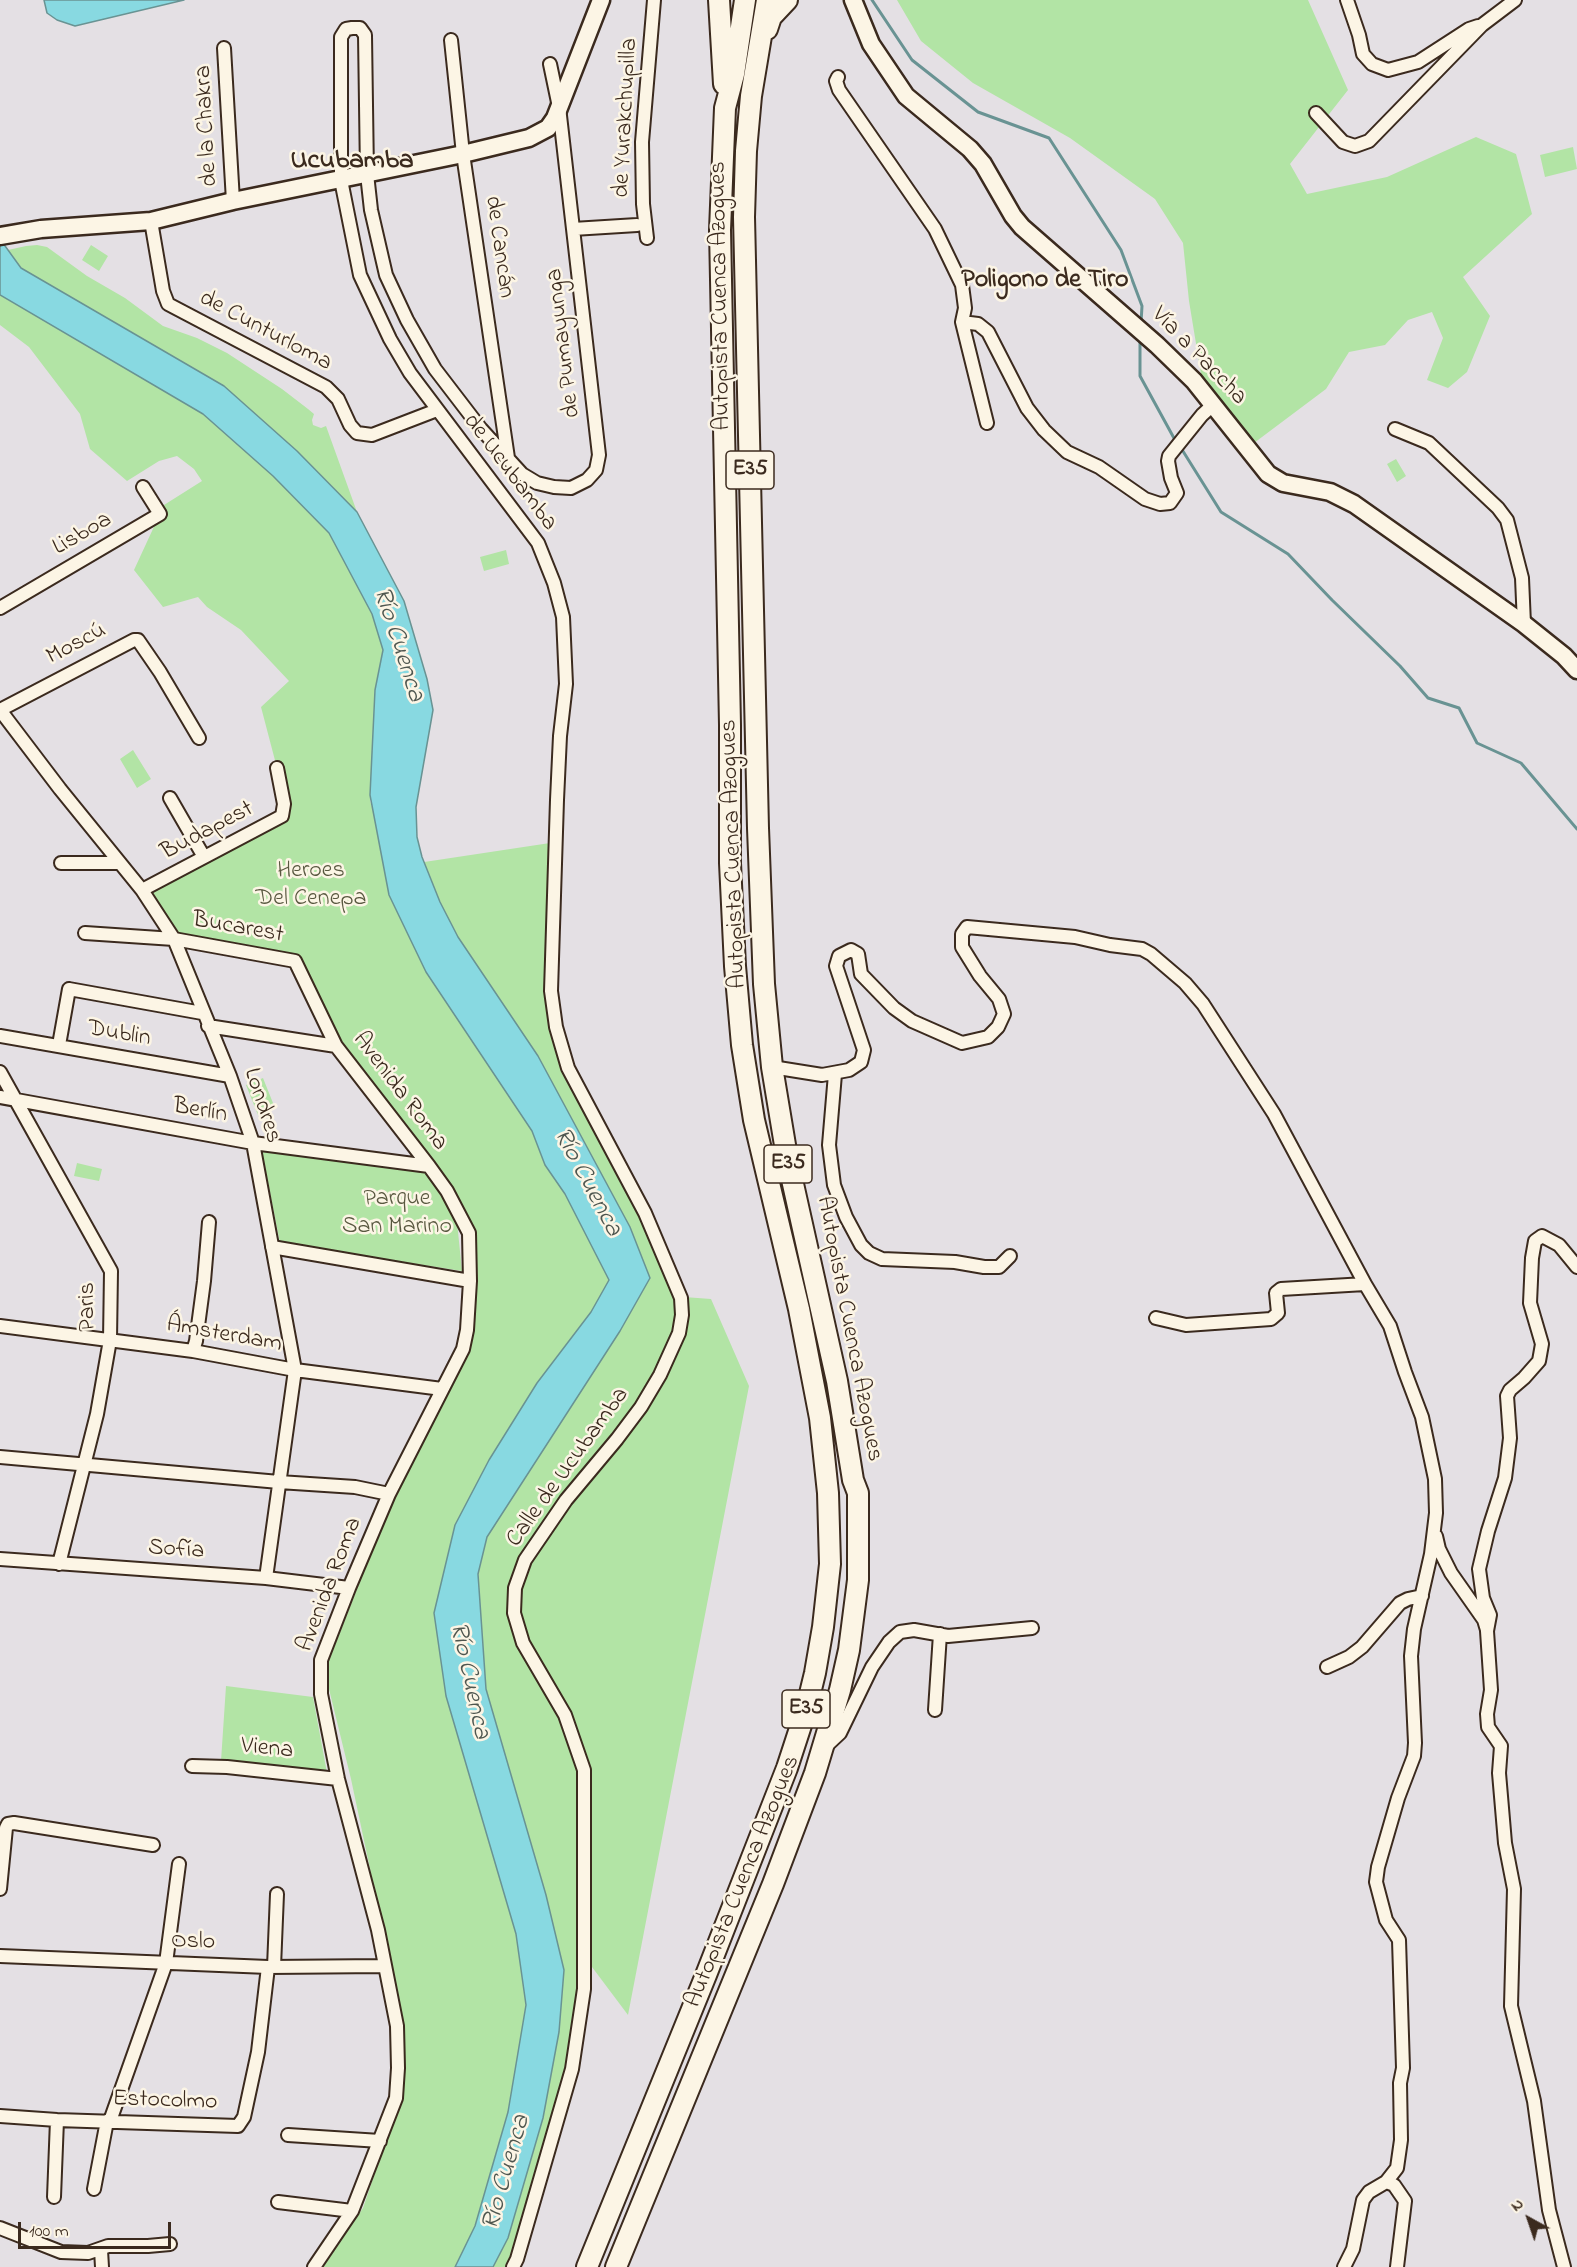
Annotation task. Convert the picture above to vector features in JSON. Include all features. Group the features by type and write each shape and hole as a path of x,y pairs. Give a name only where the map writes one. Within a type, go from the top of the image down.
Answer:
{"highway":[{"path":"719,0 725,108"},
{"name":"Autopista Cuenca Azogues","path":"586,2267 706,1975 787,1768 806,1710 818,1657 830,1564 828,1494 820,1418 799,1309 754,1120 742,1045 736,977 730,863 730,725 720,271 725,108 734,74 745,0"},
{"name":"Autopista Cuenca Azogues","path":"616,2267 781,1863 823,1749 840,1690 855,1608 859,1553 858,1493 850,1470 837,1381 789,1169 772,1067 764,984 760,908 745,246 746,151 753,80 767,0"},
{"path":"756,63 771,17 787,0"}],"main road":[{"path":"0,236 27,230 151,221 233,201 341,180 529,138 548,128 555,118 601,0"},
{"name":"Vía a Paccha","path":"853,0 871,44 906,96 976,157 1022,227 1194,381 1268,474 1283,483 1330,492 1354,504 1524,624 1577,669"}],"street":[{"name":"de Yurakchupilla","path":"647,238 643,204 642,142 654,0"},
{"path":"1347,0 1363,54 1372,64 1388,70 1418,62 1469,29 1482,25"},
{"path":"1316,113 1342,142 1355,146 1369,141 1482,25 1515,0"},
{"name":"de Ucubamba","path":"368,174 365,35 360,28 352,28 346,29 341,37 341,180 360,275 390,339 410,373 538,543 554,583 563,617 566,684 558,767 551,991"},
{"name":"de Cancán","path":"451,40 463,154 508,459"},
{"name":"de la Chakra","path":"224,48 233,201"},
{"name":"de Pumayunga","path":"508,459 522,474 537,483 571,488 587,480 596,470 599,455 559,107 550,64"},
{"path":"838,77 836,81 839,90 935,229 962,285 965,308 962,322 987,423"},
{"path":"368,174 377,243 386,275 407,320 435,369 481,429 508,459"},
{"name":"de Cunturloma","path":"151,221 163,291 168,304 326,387 338,399 350,425 357,433 372,435 437,410"},
{"path":"573,229 637,225"},
{"path":"962,322 978,324 988,332 1027,408 1044,430 1067,452 1099,467 1145,499 1160,504 1170,503 1177,493 1168,461 1172,452 1202,414 1214,404"},
{"path":"1395,429 1429,443 1498,508 1507,520 1522,578 1524,624"},
{"name":"Lisboa","path":"0,608 160,514 144,487"},
{"name":"Moscú","path":"0,710 129,640 138,640 199,738"},
{"name":"Londres","path":"0,710 142,890 174,939 202,1013 230,1076 253,1143 295,1370 266,1578"},
{"name":"Budapest","path":"142,890 282,816 284,804 277,768"},
{"path":"170,798 204,857"},
{"path":"61,863 119,863"},
{"path":"772,1067 816,1075 835,1074 849,1070 861,1062 864,1055 858,1031 836,966 839,956 851,950 858,954 861,974 894,1008 912,1022 962,1043 988,1037 999,1027 1004,1014 999,999 980,976 962,947 962,934 967,927 1075,937 1142,949 1185,983 1203,1004 1274,1114 1390,1326 1422,1416 1435,1479 1437,1513 1411,1656 1414,1756 1395,1807 1376,1882 1386,1920 1400,1940 1403,2068 1400,2083 1401,2140 1397,2169 1386,2182 1369,2192 1363,2200 1353,2249 1344,2267"},
{"name":"Bucarest","path":"86,933 174,939 295,961"},
{"name":"Avenida Roma","path":"295,961 336,1046 447,1191 469,1233 470,1281 467,1330 462,1349 389,1494 321,1660 321,1694 338,1779 378,1930 397,2026 399,2068 396,2097 352,2211 314,2267"},
{"path":"59,1045 69,989 202,1013"},
{"name":"Calle de Ucubamba","path":"513,2267 572,2069 584,1989 584,1770 565,1715 523,1643 514,1613 515,1588 525,1560 566,1500 641,1407 660,1375 679,1333 682,1315 681,1298 645,1214 568,1068 556,1027 551,991"},
{"path":"208,1026 336,1046"},
{"name":"Dublin","path":"0,1036 230,1076"},
{"name":"Paris","path":"0,1072 111,1272 110,1340 85,1465 59,1564"},
{"path":"835,1074 829,1145 834,1185 846,1217 861,1245 869,1253 882,1259 955,1262 984,1267 999,1266 1010,1256"},
{"name":"Berlín","path":"0,1097 253,1143 429,1166"},
{"path":"193,1351 203,1291 209,1222"},
{"path":"1487,1631 1490,1615 1483,1598 1479,1569 1485,1538 1505,1478 1510,1438 1508,1396 1510,1390 1539,1361 1542,1344 1530,1304 1535,1241 1542,1236 1559,1245 1577,1267"},
{"path":"272,1247 470,1281"},
{"path":"1156,1318 1186,1325 1272,1318 1278,1313 1276,1293 1281,1289 1365,1284"},
{"name":"Ámsterdam","path":"0,1326 193,1351 295,1370 442,1389"},
{"path":"0,1457 279,1482 355,1486 389,1494"},
{"path":"1435,1530 1439,1549 1451,1573 1484,1620 1487,1631 1491,1690 1487,1714 1488,1727 1501,1746 1499,1773 1505,1843 1514,1889 1510,1961 1511,2006 1534,2101 1549,2210 1564,2267"},
{"name":"Sofía","path":"0,1559 266,1578 349,1588"},
{"path":"1327,1667 1349,1657 1362,1647 1400,1604 1408,1599 1422,1596"},
{"path":"823,1749 840,1733 872,1667 889,1642 900,1632 914,1630 948,1636 1032,1628"},
{"path":"935,1710 940,1634"},
{"name":"Viena","path":"192,1766 228,1767 338,1779"},
{"path":"0,1883 8,1824 14,1823 153,1845"},
{"path":"94,2189 109,2121 166,1963 179,1864"},
{"path":"271,1967 277,1894"},
{"name":"Oslo","path":"0,1956 271,1967 385,1966"},
{"name":"Estocolmo","path":"0,2116 238,2126 244,2117 258,2052 271,1967"},
{"path":"54,2197 57,2120"},
{"path":"288,2135 380,2141"},
{"path":"1386,2182 1394,2185 1405,2200 1397,2267"},
{"path":"278,2202 352,2211"},
{"path":"0,2228 61,2252 88,2253 108,2246 170,2244"},
{"path":"101,2250 102,2267"}],"green space":[{"path":"897,0 1308,0 1348,90 1290,164 1307,194 1387,177 1476,137 1516,154 1532,214 1463,277 1490,316 1467,372 1448,388 1427,380 1443,338 1432,312 1408,320 1385,345 1349,352 1326,389 1254,443 1202,380 1189,301 1183,243 1155,199 1070,138 973,83 921,41"},
{"path":"1573,147 1577,169 1545,177 1540,155"},
{"path":"37,245 47,247 163,326 197,338 227,353 282,389 314,414 313,425 321,428 326,426 357,512 297,451 224,386 21,268 8,250"},
{"path":"91,245 108,256 99,271 82,260"},
{"name":"Heroes Del Cenepa","path":"0,295 203,414 273,476 329,533 372,614 383,650 375,690 370,801 426,972 532,1131 545,1165 565,1194 609,1280 591,1312 489,1460 446,1696 516,1934 526,2005 508,2112 475,2226 455,2267 323,2267 363,2208 400,2099 380,1916 329,1689 329,1660 357,1589 389,1494 474,1330 469,1233 340,1043 299,958 177,936 147,890 282,816 277,768 261,707 289,681 241,630 207,607 198,597 163,607 134,570 164,505 202,481 194,469 177,456 159,461 127,481 90,449 80,414 29,347 0,325"},
{"path":"1396,459 1406,476 1397,482 1387,464"},
{"path":"506,550 509,564 484,571 480,557"},
{"path":"133,750 151,779 137,788 120,759"},
{"path":"550,843 551,991 568,1068 645,1213 682,1315 660,1375 525,1560 514,1613 565,1715 584,1770 584,1989 572,2069 513,2267 493,2267 508,2238 543,2118 559,2032 564,1970 546,1895 486,1689 478,1574 487,1537 620,1331 650,1278 630,1227 538,1056 494,991 485,985 411,864"},
{"path":"263,1078 275,1108 258,1115 246,1085"},
{"name":"Parque San Marino","path":"262,1152 426,1170 457,1222 462,1271 280,1243"},
{"path":"77,1163 102,1169 99,1181 74,1176"},
{"path":"684,1297 711,1299 749,1386 628,2015 589,1963 587,1770 526,1642 518,1611 518,1589 529,1562 569,1503 664,1376"},
{"path":"226,1686 313,1697 327,1773 221,1761"}],"water":[{"path":"44,0 184,0 75,26 57,20 47,13"},
{"name":"Río Cuenca","path":"0,239 21,268 224,386 297,451 357,512 404,601 427,679 433,710 416,807 417,837 422,857 440,902 458,937 538,1056 630,1227 650,1278 620,1331 487,1537 478,1574 486,1689 546,1895 564,1970 559,2032 543,2118 508,2238 493,2267 455,2267 475,2226 508,2112 526,2005 516,1934 446,1696 434,1613 455,1525 489,1460 537,1383 591,1312 609,1280 565,1194 545,1165 532,1131 426,972 389,895 370,795 375,690 383,650 372,614 329,533 273,476 203,414 0,295"}],"waterway":[{"path":"872,0 912,60 978,112 1049,138 1121,250 1142,306 1141,323"},
{"path":"1140,339 1140,376 1175,440"},
{"path":"1181,448 1221,512 1288,554 1400,666 1428,698 1459,708 1477,743 1521,763 1577,829"}],"district":[{"name":"Ucubamba","path":"352,163"},
{"name":"Poligono de Tiro","path":"1045,282"}]}
